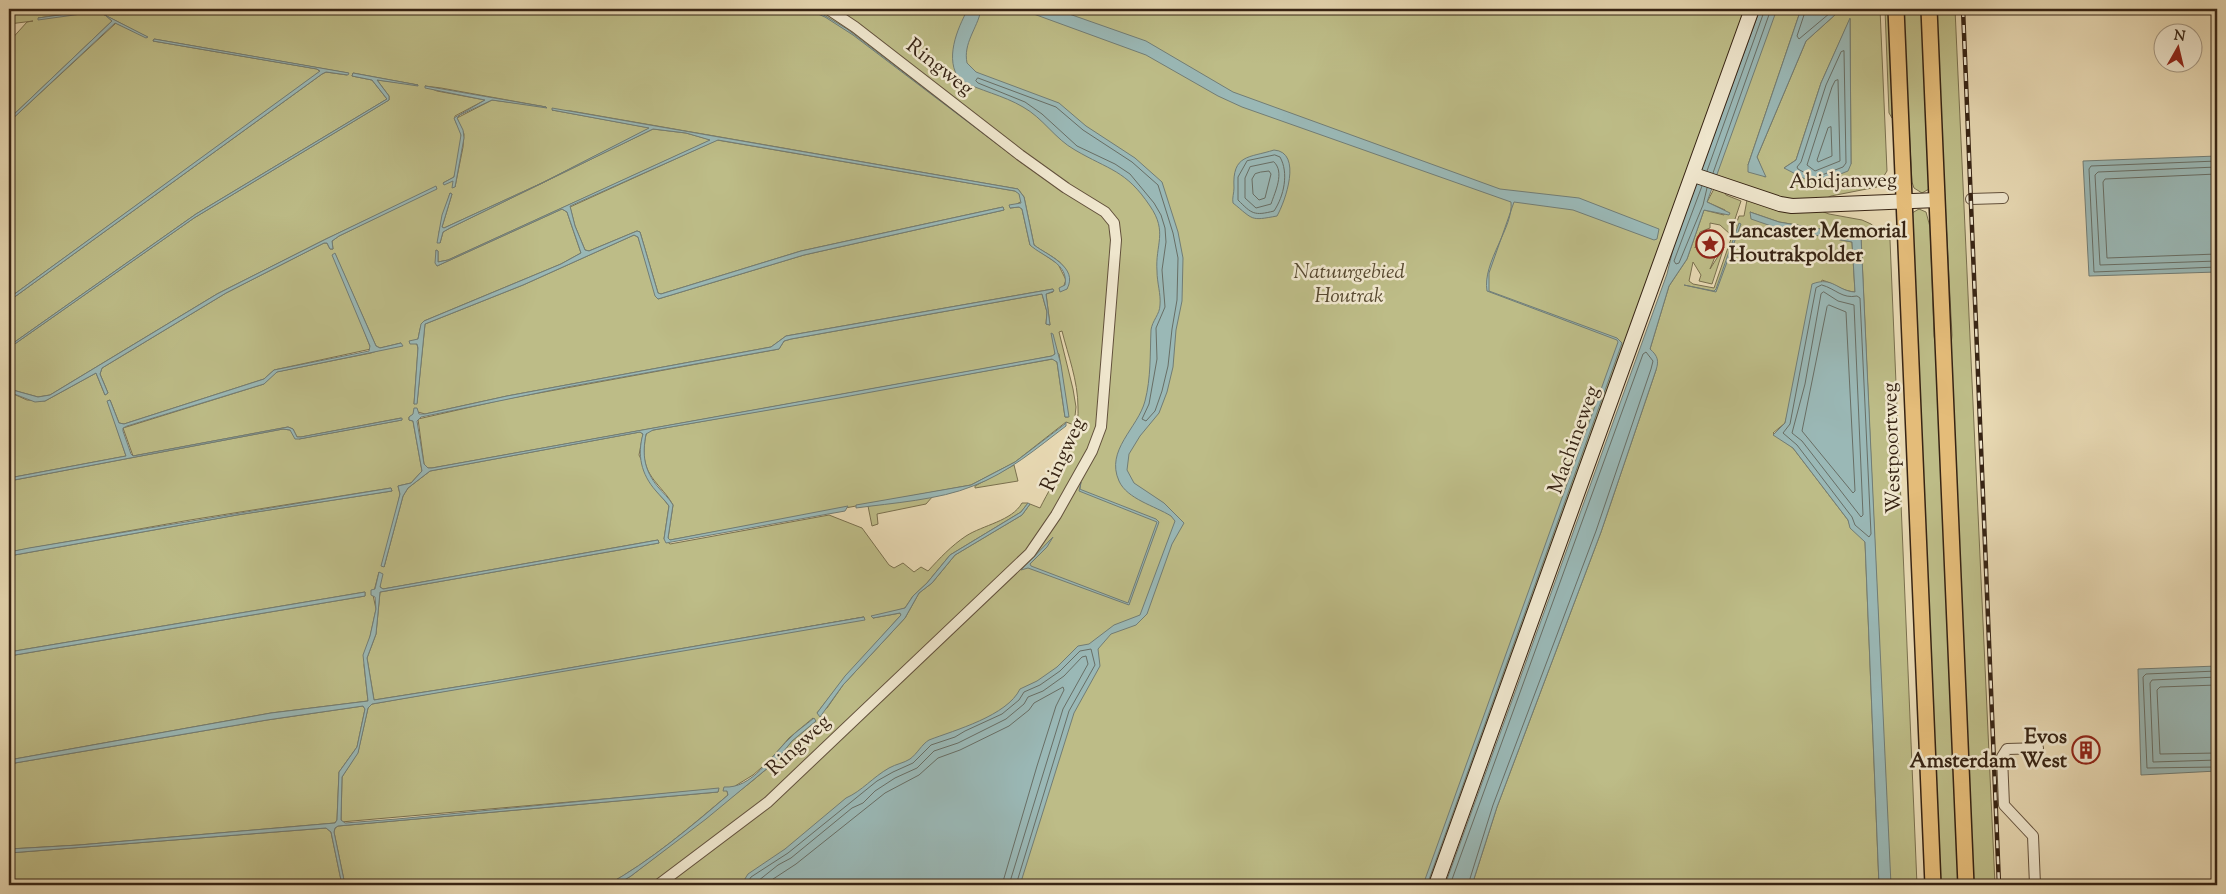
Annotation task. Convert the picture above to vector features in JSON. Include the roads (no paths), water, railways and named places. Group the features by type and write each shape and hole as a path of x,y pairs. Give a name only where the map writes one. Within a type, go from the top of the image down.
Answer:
{"main road":[{"name":"Westpoortweg","path":"1896,9 1933,885"},
{"path":"1929,9 1966,885"}],"street":[{"name":"Ringweg","path":"658,885 774,796 1030,552 1045,534 1063,503 1092,451 1101,427 1116,240 1116,231 1112,218 1020,156 855,27 828,9"},
{"name":"Machineweg","path":"1436,885 1686,188 1696,176 1698,158 1752,9"},
{"name":"Abidjanweg","path":"1696,176 1780,204 1792,206 1937,200"},
{"path":"1971,199 2003,198"},
{"path":"2035,885 2033,836 2004,805 2002,757 2007,750 2038,748"}],"water":[{"path":"806,9 814,9 847,29 1022,163 853,35 825,17"},
{"path":"968,9 981,10 966,56 967,63 976,72 1059,103 1086,126 1135,158 1162,182 1178,232 1183,258 1182,301 1176,330 1173,367 1167,392 1159,413 1140,436 1129,454 1127,470 1134,483 1164,503 1184,523 1172,544 1147,614 1136,625 1111,634 1098,649 1100,666 1074,713 1020,885 741,885 748,874 785,849 846,798 889,768 910,759 929,740 966,727 1004,707 1020,689 1037,681 1057,667 1078,646 1089,644 1114,625 1140,615 1175,521 1171,516 1128,493 1119,481 1116,470 1116,459 1119,449 1141,411 1148,384 1151,330 1160,305 1157,262 1160,231 1155,215 1141,194 1125,178 1068,145 1030,112 1008,99 960,80 955,72 953,63 954,44"},
{"path":"1020,9 1055,9 1146,41 1233,92 1500,189 1579,198 1659,229 1657,239 1654,240 1573,210 1514,202 1511,212 1511,202 1242,107 1218,96 1146,55"},
{"path":"1760,9 1777,9 1707,202 1730,213 1729,215 1704,210 1687,259 1669,286 1650,349 1657,359 1656,370 1601,532 1497,807 1472,885 1445,885 1667,274 1674,245"},
{"path":"1801,9 1836,9 1836,14 1806,41 1757,157 1766,177 1748,172 1748,165"},
{"path":"95,10 102,13 96,12 38,20 38,18"},
{"path":"106,15 148,37 146,38 115,23 9,122 9,119 112,21"},
{"path":"1850,18 1851,164 1848,171 1813,183 1784,168 1796,160 1821,83"},
{"path":"154,39 349,73 348,75 326,72 322,74 9,301 9,298 320,71 153,41"},
{"path":"353,73 418,86 377,80 389,96 389,100 194,218 9,348 9,346 196,214 387,99 372,80 352,76"},
{"path":"425,86 547,108 492,100 460,115 457,118 463,130 464,138 455,187 452,188 453,181 444,185 443,183 454,177 461,135 454,118 485,100 425,88"},
{"path":"552,108 1018,189 1024,197 1034,245 1060,262 1069,274 1070,281 1067,289 1060,292 1059,288 1065,285 1063,271 1054,261 1030,245 1022,209 1019,207 1010,208 1009,205 1021,203 1019,194 1015,191 718,140 570,206 575,226 585,250 589,251 637,231 640,232 658,293 661,294 801,251 1003,207 1004,210 804,255 658,299 655,296 638,237 634,235 523,285 425,324 417,404 414,404 418,348 417,344 410,344 409,341 418,339 421,324 424,321 561,264 581,253 567,212 562,209 437,266 435,263 436,250 438,251 438,262 448,260 710,140 686,133 653,129 450,228 443,232 440,243 437,243 442,215 450,193 452,194 442,227 444,228 542,183 649,128 552,110"},
{"path":"1274,150 1283,153 1288,159 1290,168 1284,200 1277,216 1253,218 1233,203 1236,169 1244,159"},
{"path":"2217,156 2217,272 2089,276 2083,161"},
{"path":"436,186 437,189 339,236 332,241 333,249 330,249 327,243 324,243 226,293 102,368 100,374 108,393 105,395 96,373 45,401 35,402 9,392 9,389 38,397 50,395 217,294"},
{"path":"1750,212 1779,222 1861,236 1891,885 1879,885 1865,542 1850,528 1848,520 1793,448 1773,435 1785,423 1812,284 1825,282 1855,292 1852,242 1777,228 1751,219"},
{"path":"1739,223 1741,224 1716,292 1684,285 1714,291 1716,289"},
{"path":"1501,239 1489,273 1489,291 1617,338 1622,343 1427,885 1423,885 1618,342 1617,340 1487,291 1489,268"},
{"path":"335,253 376,346 380,348 401,343 403,346 277,372 264,384 127,426 123,428 123,431 131,454 133,456 288,427 293,429 297,437 301,437 402,418 402,420 299,439 295,439 290,430 283,429 9,481 9,478 126,456 107,401 110,400 119,423 124,424 264,379 274,370 369,351 370,346 332,255"},
{"path":"1053,289 1054,291 1046,294 1050,325 1046,324 1047,312 1042,294 791,339 784,341 779,349 567,387 421,417 417,421 424,464 428,468 432,468 1052,356 1055,354 1051,333 1053,334 1061,365 1069,417 1065,417 1057,362 1052,359 653,430 646,434 644,456 647,468 653,481 673,505 668,538 670,540 848,506 845,511 666,543 664,539 669,506 651,485 644,471 640,449 643,434 640,432 430,471 408,488 403,496 384,567 381,566 400,494 398,486 411,483 422,471 413,421 409,420 414,408 417,408 419,414 425,414 507,396 771,347 786,336"},
{"path":"1066,422 1066,426 1022,459 986,481 960,491 931,498 856,508 856,505 971,485 1015,462"},
{"path":"1081,482 1080,489 1156,519 1159,522 1129,605 1028,568 1021,570 1053,537 1047,547 1030,564 1031,566 1128,603 1157,522 1079,491"},
{"path":"391,488 392,491 237,515 9,556 9,552 29,548"},
{"path":"1028,503 1030,504 1022,515 955,555 932,583 919,593 905,618 843,685 820,717 817,713 845,676 901,615 900,613 873,618 871,616 905,608 913,596 927,583 950,555 1021,512"},
{"path":"658,540 659,543 380,592 376,634 367,658 374,700 864,617 865,620 372,704 368,708 358,753 342,777 341,820 345,823 397,819 719,788 718,792 338,826 334,832 345,885 342,885 331,832 326,828 9,853 9,849 79,845 335,823 337,820 339,772 357,747 365,709 363,706 267,720 9,764 9,760 271,713 368,701 363,655 370,636 376,609 375,597 371,595 371,590 375,589 379,572 383,574 380,587 383,589"},
{"path":"365,592 365,596 9,656 9,652"},
{"path":"2217,666 2217,771 2141,775 2138,669"},
{"path":"814,718 816,721 792,741 775,762 706,819 631,876 616,885 607,885 654,855 700,819 728,795 727,791 723,791 724,787 743,783 752,777 792,736"}],"railway":[{"path":"1963,9 1999,885"}],"place":[{"name":"Lancaster Memorial Houtrakpolder","path":"1710,244"},
{"name":"Evos Amsterdam West","path":"2086,750"}],"park label":[{"name":"Natuurgebied Houtrak","path":"1349,285"}]}
